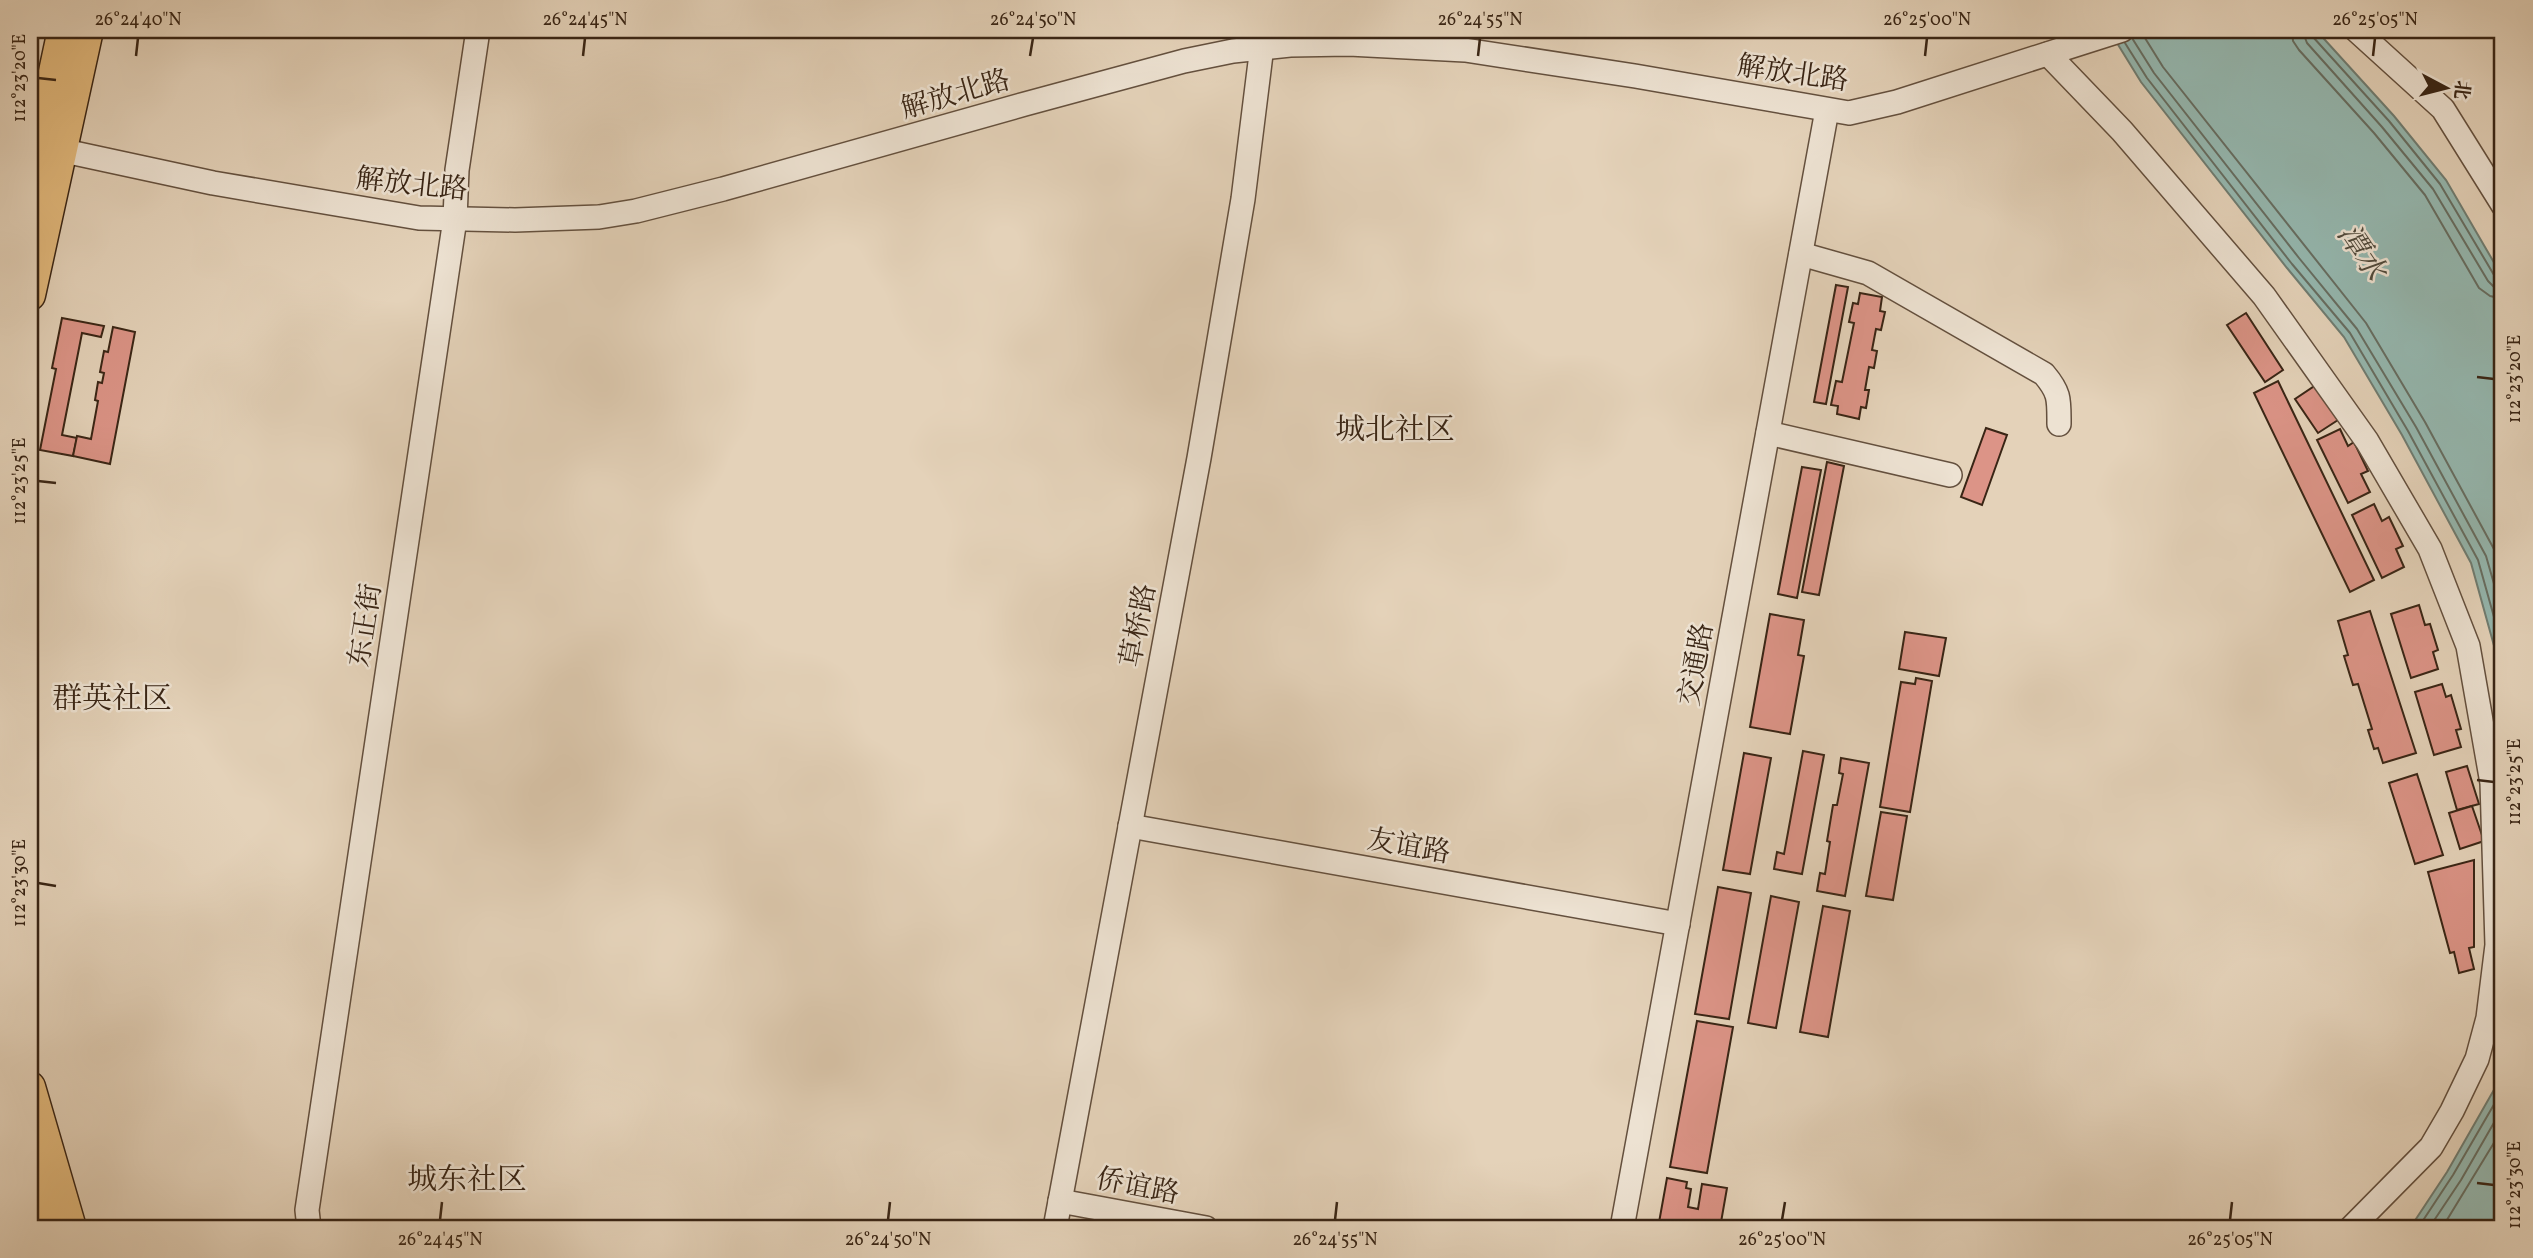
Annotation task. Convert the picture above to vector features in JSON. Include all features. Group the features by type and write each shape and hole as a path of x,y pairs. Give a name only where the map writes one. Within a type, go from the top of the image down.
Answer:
{"main road":[{"path":"30,295 43,146 63,30"},
{"path":"30,184 88,30"},
{"path":"30,1087 71,1228"},
{"path":"30,1173 46,1228"}],"street":[{"name":"东正街","path":"309,1228 307,1210 455,219 457,170 478,30"},
{"name":"解放北路","path":"43,146 213,183 419,218 599,217 636,211 723,189 1263,39 1465,50 1849,113 1898,102 2048,54 2086,38 2122,30"},
{"path":"2356,30 2443,109 2503,205"},
{"name":"草桥路","path":"1055,1228 1199,458 1243,199 1263,39"},
{"path":"2048,54 2122,131 2264,296 2359,429 2430,549 2468,646 2492,783 2497,946 2488,1018 2477,1059 2431,1147 2351,1228"},
{"name":"交通路","path":"1622,1228 1827,110"},
{"path":"1801,254 1868,273 2044,374 2056,388 2059,424"},
{"path":"1768,433 1950,475"},
{"name":"友谊路","path":"1130,826 1678,924"},
{"name":"侨谊路","path":"1060,1201 1206,1228"}],"water":[{"name":"潭水","path":"2109,30 2316,30 2394,116 2446,180 2503,278 2503,678 2471,563 2402,435 2344,337 2141,82"},
{"path":"2503,1074 2503,1228 2410,1228 2447,1172"}],"building":[{"path":"1836,285 1848,287 1826,404 1814,402"},
{"path":"1860,293 1882,297 1880,311 1885,312 1881,330 1876,329 1872,350 1877,351 1874,368 1869,367 1865,390 1869,390 1866,408 1861,407 1859,419 1837,414 1838,406 1831,405 1836,381 1842,382 1854,323 1849,322 1853,303 1858,304"},
{"path":"2246,313 2283,370 2265,382 2227,325"},
{"path":"62,318 104,326 101,337 82,333 62,435 77,438 73,456 40,450 56,369 52,368"},
{"path":"113,327 135,332 110,464 73,456 77,436 91,439 98,401 95,400 98,382 102,383 104,373 100,372 104,351 108,352"},
{"path":"2278,381 2374,580 2350,592 2254,393"},
{"path":"2316,385 2338,420 2318,433 2295,399"},
{"path":"1986,428 2007,435 1982,505 1961,497"},
{"path":"2340,429 2348,446 2354,442 2368,471 2361,474 2370,492 2348,503 2317,440"},
{"path":"1827,462 1844,466 1819,595 1802,592"},
{"path":"1802,467 1821,470 1797,598 1778,594"},
{"path":"2374,504 2382,521 2389,517 2403,546 2396,549 2404,567 2382,578 2352,515"},
{"path":"2419,605 2425,625 2430,624 2438,650 2433,652 2438,669 2411,678 2391,614"},
{"path":"2370,611 2416,753 2383,763 2378,748 2374,749 2368,730 2372,729 2358,684 2353,685 2344,656 2348,655 2338,621"},
{"path":"1770,614 1804,620 1798,655 1804,656 1790,734 1750,727"},
{"path":"1905,632 1946,638 1939,676 1899,669"},
{"path":"1916,678 1932,681 1910,812 1880,807 1901,682 1915,684"},
{"path":"2442,684 2446,697 2451,695 2461,729 2456,730 2461,747 2434,755 2415,692"},
{"path":"1803,751 1824,755 1802,874 1774,869 1777,852 1784,854"},
{"path":"1744,753 1771,758 1750,874 1723,870"},
{"path":"1841,758 1869,763 1845,896 1817,891 1820,873 1825,874 1833,805 1837,805 1843,774 1839,773"},
{"path":"2467,766 2479,804 2457,810 2446,772"},
{"path":"2417,774 2443,855 2415,864 2389,783"},
{"path":"2472,806 2484,841 2460,849 2449,813"},
{"path":"1881,812 1907,816 1893,900 1866,896"},
{"path":"2474,860 2474,947 2469,948 2474,969 2459,973 2454,952 2450,953 2428,872"},
{"path":"1718,887 1751,893 1729,1019 1695,1014"},
{"path":"1771,896 1799,902 1776,1028 1748,1023"},
{"path":"1823,906 1850,911 1828,1037 1800,1032"},
{"path":"1697,1021 1733,1027 1707,1173 1670,1167"},
{"path":"1667,1178 1687,1182 1686,1188 1691,1189 1688,1207 1698,1209 1702,1184 1727,1188 1720,1228 1658,1228"}],"district":[{"name":"城北社区","path":"1395,429"},
{"name":"群英社区","path":"112,698"},
{"name":"城东社区","path":"467,1179"}]}
